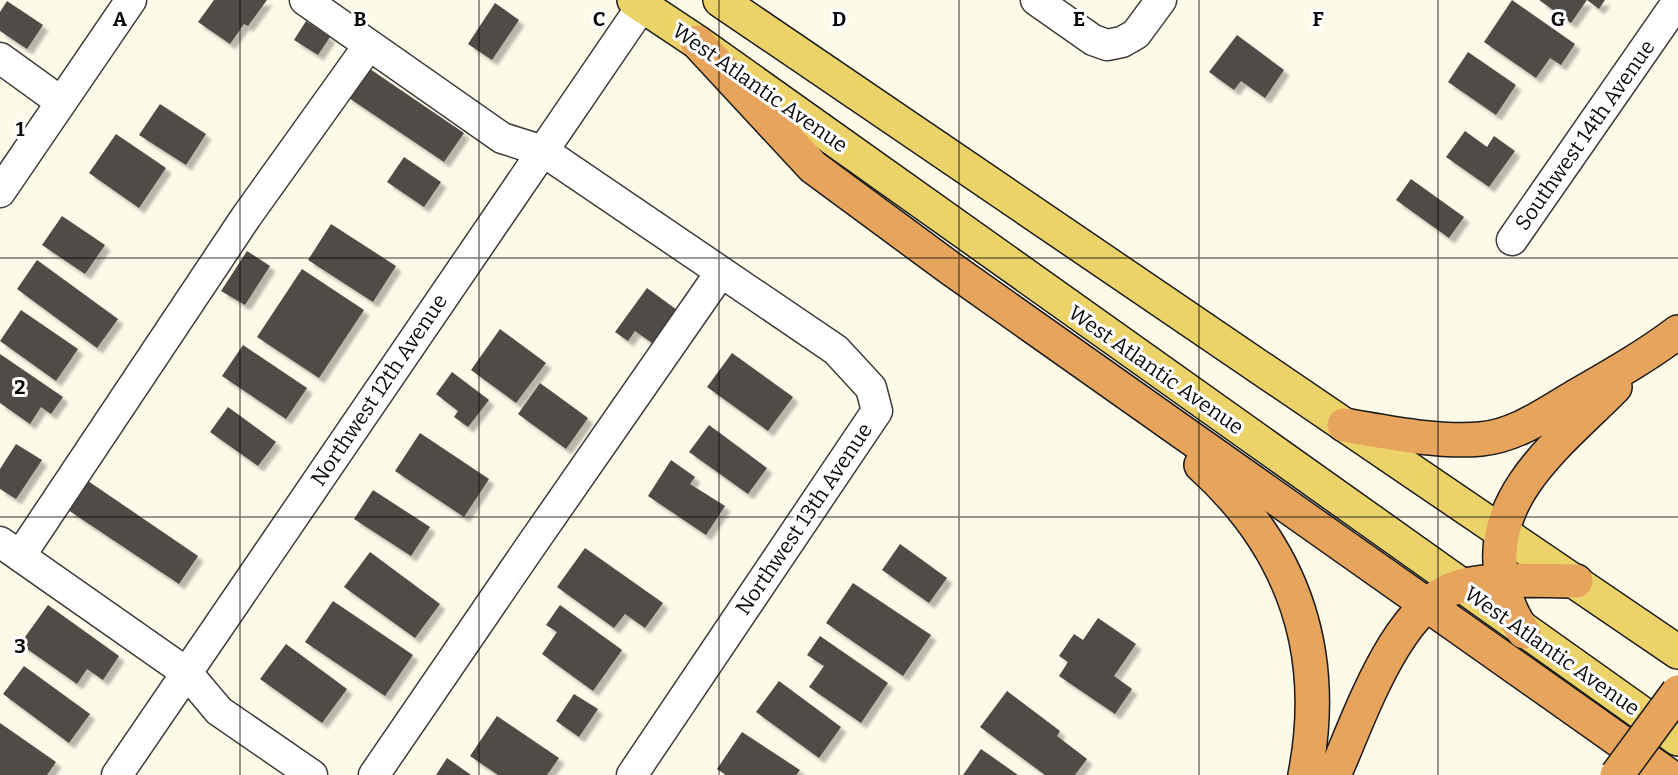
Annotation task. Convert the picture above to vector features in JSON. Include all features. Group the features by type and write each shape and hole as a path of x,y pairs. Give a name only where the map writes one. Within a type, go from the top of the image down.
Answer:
{"highway":[{"path":"697,42 813,167 950,268 1668,775"},
{"path":"1344,425 1446,438 1494,437 1534,421 1646,356 1678,332"},
{"path":"1524,632 1511,611 1502,580 1499,557 1501,532 1511,506 1530,475 1550,451 1646,356"},
{"path":"1077,358 1214,478 1241,505 1270,547 1294,597 1310,653 1313,712 1305,775"},
{"path":"1334,775 1388,656 1404,630 1426,604 1441,594 1460,586 1502,580 1576,581"},
{"path":"1617,775 1678,692"}],"main road":[{"path":"720,0 1678,652"},
{"name":"West Atlantic Avenue","path":"641,2 1524,632 1678,739"}],"street":[{"path":"0,192 131,0"},
{"name":"Northwest 13th Avenue","path":"305,0 502,138 543,151 836,350 871,388 877,411 632,775"},
{"path":"1036,0 1093,40 1107,45 1122,42 1136,34 1161,0"},
{"name":"Southwest 14th Avenue","path":"1512,240 1678,1"},
{"name":"Northwest 12th Avenue","path":"117,775 543,151 641,2"},
{"path":"312,775 219,711 187,673 10,549 369,45"},
{"path":"0,58 61,102"},
{"path":"374,775 721,272"}],"building":[{"path":"214,0 267,0 248,26 244,24 230,44 198,22"},
{"path":"1512,0 1575,44 1561,65 1550,58 1536,78 1484,42"},
{"path":"1539,0 1587,0 1571,23"},
{"path":"1587,0 1605,0 1599,9"},
{"path":"7,1 43,25 27,49 0,31 0,12"},
{"path":"495,3 519,20 492,60 468,44"},
{"path":"306,21 330,37 318,55 294,40"},
{"path":"1237,35 1284,70 1265,98 1241,81 1234,90 1209,72"},
{"path":"1468,52 1516,85 1496,115 1448,82"},
{"path":"367,67 464,133 444,162 346,96"},
{"path":"160,104 206,134 186,165 139,135"},
{"path":"1465,131 1487,147 1494,136 1515,151 1489,187 1446,157"},
{"path":"116,134 166,168 139,208 89,173"},
{"path":"404,157 441,182 424,207 387,182"},
{"path":"1411,179 1464,217 1449,238 1396,200"},
{"path":"62,216 105,245 85,274 42,245"},
{"path":"331,224 396,266 373,302 308,260"},
{"path":"247,251 270,266 245,305 221,291"},
{"path":"37,260 118,319 97,348 17,289"},
{"path":"302,269 364,310 319,378 257,337"},
{"path":"647,288 677,310 652,343 635,331 628,341 615,332"},
{"path":"21,310 78,349 56,381 0,341"},
{"path":"500,329 546,363 516,403 471,370"},
{"path":"243,345 307,388 286,419 222,376"},
{"path":"732,353 793,397 768,431 707,387"},
{"path":"0,354 63,397 51,414 41,407 30,424 0,403"},
{"path":"452,372 489,400 468,427 454,417 458,411 436,394"},
{"path":"540,383 588,418 566,449 518,414"},
{"path":"228,407 276,442 258,466 210,432"},
{"path":"709,425 767,468 748,494 689,452"},
{"path":"420,433 489,479 464,517 395,471"},
{"path":"16,444 42,460 16,499 0,489 0,469"},
{"path":"671,460 695,477 690,484 725,506 706,535 648,496"},
{"path":"88,481 198,556 179,584 68,510"},
{"path":"373,490 430,527 411,556 354,519"},
{"path":"900,544 947,578 929,603 882,570"},
{"path":"585,548 663,603 645,628 625,614 614,628 557,587"},
{"path":"370,552 440,604 415,638 344,587"},
{"path":"853,583 931,635 903,676 826,623"},
{"path":"333,601 413,655 385,696 305,642"},
{"path":"48,605 119,656 103,680 87,669 77,684 20,644"},
{"path":"560,605 622,650 593,691 542,654 557,632 546,625"},
{"path":"1098,618 1136,644 1114,676 1132,689 1115,714 1059,676 1068,662 1059,656 1074,634 1083,640"},
{"path":"820,636 888,683 861,723 809,687 824,666 807,655"},
{"path":"286,644 347,689 322,723 260,679"},
{"path":"24,666 90,714 69,743 3,694"},
{"path":"779,681 841,727 819,758 756,712"},
{"path":"1007,691 1060,731 1057,736 1087,759 1075,775 1045,775 980,727"},
{"path":"574,694 598,709 579,737 556,721"},
{"path":"497,716 559,758 547,775 498,775 470,756"},
{"path":"0,723 56,762 47,775 0,775"},
{"path":"742,732 800,770 796,775 726,775 717,769"},
{"path":"981,749 1018,775 963,775"},
{"path":"447,758 471,775 436,775"}]}
